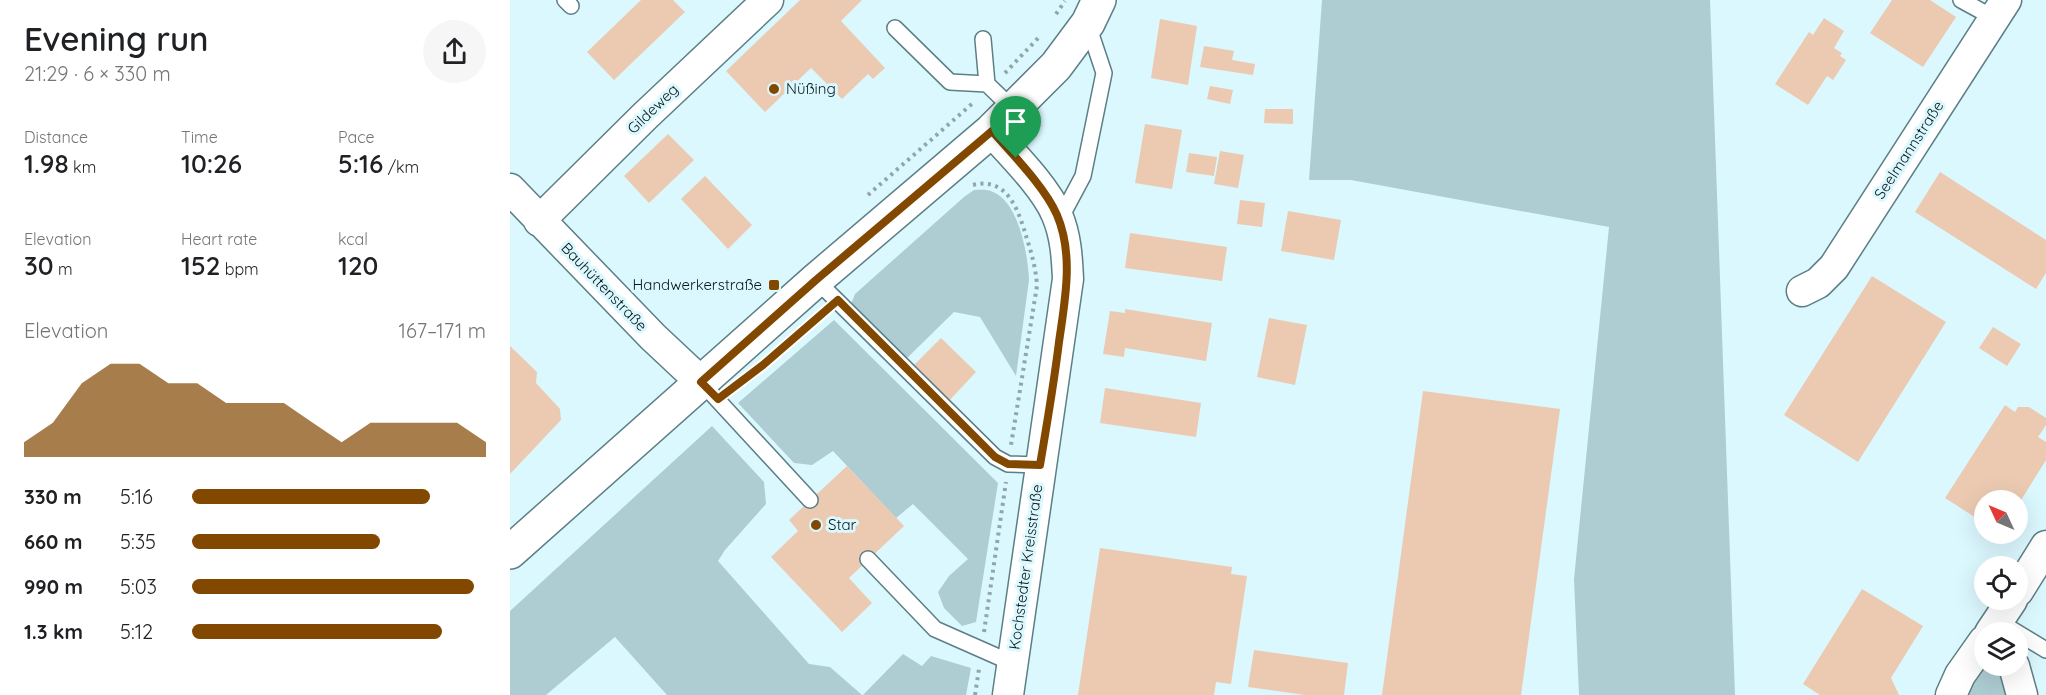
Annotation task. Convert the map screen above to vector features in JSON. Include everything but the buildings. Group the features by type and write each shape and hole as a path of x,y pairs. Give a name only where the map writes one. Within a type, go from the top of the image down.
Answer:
{"street":[{"name":"Gildeweg","path":"539,221 645,116 768,0"},
{"name":"Seelmannstraße","path":"1802,291 1818,283 1834,267 2000,9"},
{"path":"510,552 816,280 1003,121 1056,66 1093,12"},
{"name":"Kochstedter Kreisstraße","path":"1003,121 1016,158 1049,201 1059,221 1066,246 1068,279 1008,695"},
{"name":"Bauhüttenstraße","path":"510,189 653,337 701,382"},
{"path":"2028,575 2046,546"},
{"path":"1951,695 1960,675 1974,656"},
{"path":"2017,676 2022,695"}],"lane":[{"path":"1961,0 2000,9"},
{"path":"1059,221 1083,176 1104,72 1093,12"},
{"path":"895,28 951,82 987,84"},
{"path":"983,39 987,84 1003,121"},
{"path":"816,280 995,457 1008,464 1040,465"},
{"path":"701,382 810,500"},
{"path":"868,559 935,628 1012,663"},
{"path":"2028,641 2046,650"}],"path":[{"path":"970,186 988,183 1006,193 1014,202 1036,271 1036,286 975,695"}],"shaded area":[{"path":"1322,0 1710,0 1735,695 1579,695 1574,579 1609,227 1351,180 1309,180"},
{"path":"974,190 993,192 1009,206 1016,218 1027,257 1029,280 1016,376 980,317 954,312 904,361 851,304 855,294"},
{"path":"834,320 998,483 976,622 962,626 944,608 938,592 949,576 968,559 913,504 896,518 833,451 812,465 794,463 738,403"},
{"path":"712,426 764,482 766,504 718,561 809,664 830,667 862,695 667,695 615,637 546,695 510,695 510,611"},
{"path":"903,654 922,666 931,656 971,668 966,695 863,695"},
{"path":"2006,676 2008,695 1966,695 1973,677"}],"place":[{"name":"Nüßing","path":"774,89"},
{"name":"Handwerkerstraße","path":"774,285"},
{"name":"Star","path":"816,525"}],"route":[{"path":"992,131 1016,158 1049,201 1057,216 1066,246 1068,279 1040,465 1008,464 995,457 838,300 763,365 718,399 701,382 816,280 992,131"}]}
